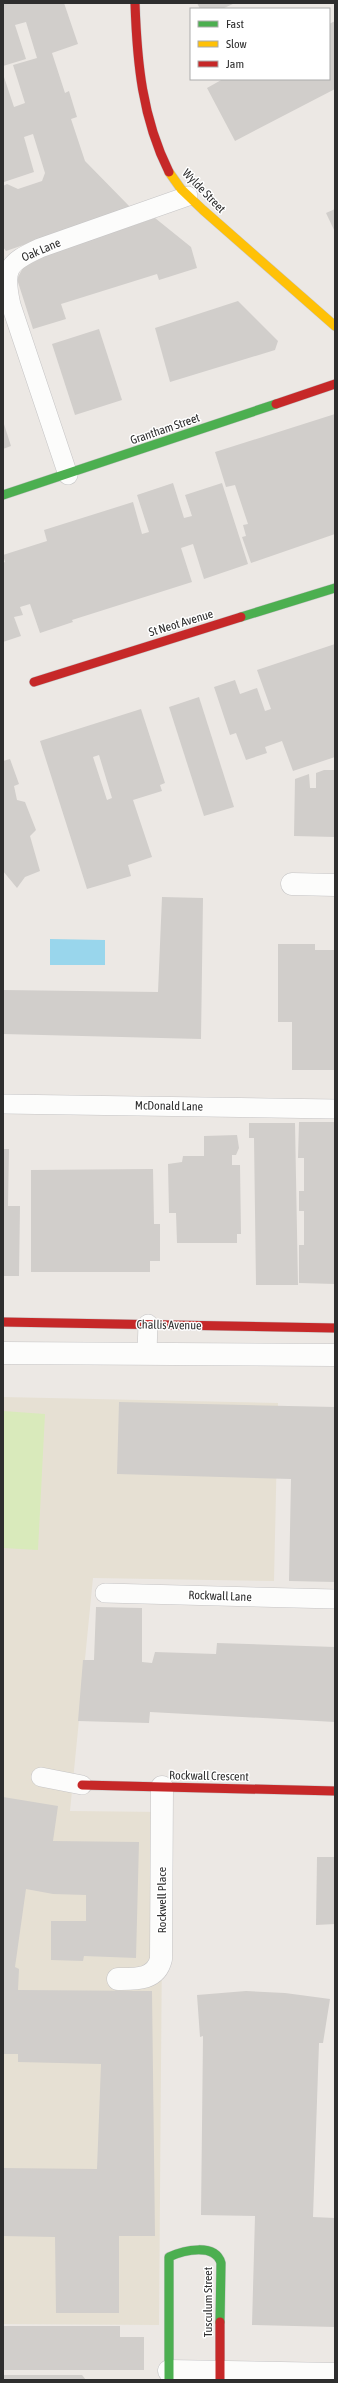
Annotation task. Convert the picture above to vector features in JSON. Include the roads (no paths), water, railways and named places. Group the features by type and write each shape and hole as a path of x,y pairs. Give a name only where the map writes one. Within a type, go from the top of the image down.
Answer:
{"street":[{"name":"Wylde Street","path":"135,3 136,48 140,91 159,151 171,174 188,196 335,326"},
{"name":"Grantham Street","path":"3,495 68,475 335,384"},
{"name":"St Neot Avenue","path":"34,682 335,588"},
{"path":"292,884 335,885"},
{"name":"Challis Avenue","path":"3,1322 335,1328"},
{"path":"3,1353 147,1352 335,1355"},
{"name":"Rockwall Crescent","path":"82,1785 335,1791"},
{"name":"Rockwell Place","path":"118,1979 146,1977 159,1967 161,1959 162,1787"},
{"name":"Tusculum Street","path":"169,2376 169,2257 181,2251 213,2251 219,2256 221,2263 220,2376"},
{"path":"169,2376 335,2374"}],"lane":[{"name":"Oak Lane","path":"68,475 11,305 6,281 12,265 20,257 40,248 188,196"},
{"name":"McDonald Lane","path":"3,1104 335,1109"},
{"path":"147,1352 148,1324"},
{"name":"Rockwall Lane","path":"105,1593 335,1600"},
{"path":"41,1777 82,1785"}],"water":[{"path":"50,939 105,940 105,965 50,965"}]}
